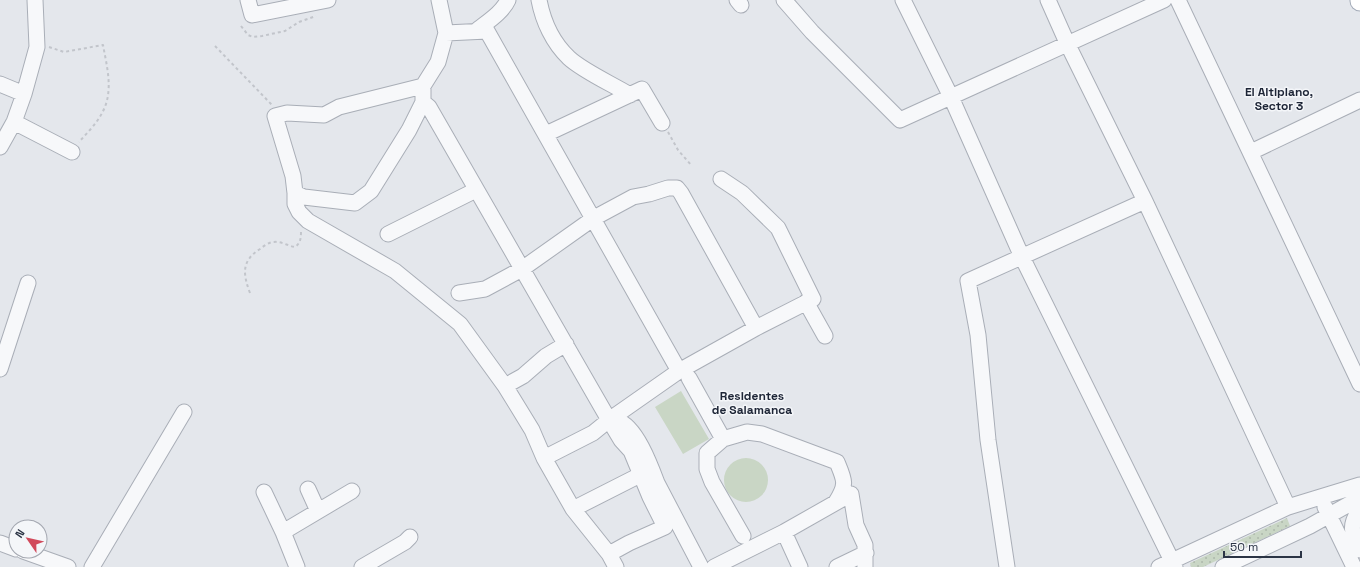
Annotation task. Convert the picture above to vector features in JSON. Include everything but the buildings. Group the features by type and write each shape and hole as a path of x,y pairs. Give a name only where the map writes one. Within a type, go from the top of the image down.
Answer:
{"street":[{"path":"0,146 14,122 24,94 36,46 35,0"},
{"path":"248,0 252,15 324,6"},
{"path":"295,193 304,197 355,203 371,191 409,130 423,102 423,86 438,62 446,33 440,0"},
{"path":"476,31 496,15 508,0"},
{"path":"540,0 546,24 558,46 568,57 577,64 630,95"},
{"path":"784,0 812,32 900,120 1164,0"},
{"path":"902,0 951,97 1022,257 1169,565 1288,507 1360,485"},
{"path":"1048,0 1145,201 1288,507"},
{"path":"1178,0 1360,384"},
{"path":"446,33 487,31 684,375 723,439"},
{"path":"0,84 24,94"},
{"path":"423,86 339,107 324,115 287,113 274,116 293,176 295,204 303,215 314,224 444,300 465,316"},
{"path":"546,134 642,89 651,107 662,123"},
{"path":"1251,152 1360,100"},
{"path":"395,271 460,324 505,386 532,430 544,458 573,509 612,561 629,543 665,528 640,475 631,451 618,436 429,107 423,102"},
{"path":"14,122 72,152"},
{"path":"544,458 593,433 609,420 684,375 756,328 813,299 778,228 742,193 721,179"},
{"path":"459,293 485,289 522,269 594,218 633,197 668,188 677,188 756,328"},
{"path":"388,234 476,190"},
{"path":"1007,567 988,440 978,336 968,281 1145,201"},
{"path":"0,369 28,283"},
{"path":"806,302 825,336"},
{"path":"505,386 523,376 546,356 566,344"},
{"path":"92,567 184,412"},
{"path":"609,420 619,421 634,433 657,483 701,567"},
{"path":"743,536 706,469 707,453 723,439 747,432 762,434 837,462 842,474 844,489 836,502"},
{"path":"573,509 640,475"},
{"path":"308,489 318,511"},
{"path":"283,532 352,491"},
{"path":"264,492 283,532 297,567"},
{"path":"714,567 784,532 851,494 856,525 865,546 865,560 837,567"},
{"path":"1320,498 1354,567"},
{"path":"1223,567 1329,516 1360,498"},
{"path":"1360,509 1353,518 1352,532 1360,550"},
{"path":"784,532 800,567"},
{"path":"363,567 405,542 410,537"},
{"path":"46,559 68,567"}],"path":[{"path":"241,26 248,35 253,37 285,31 299,22 314,17 324,6"},
{"path":"36,42 54,50 64,52 103,45 108,73 107,103 102,114 72,152"},
{"path":"215,46 251,82 264,99 282,114"},
{"path":"662,123 678,150 692,166"},
{"path":"250,293 245,274 247,260 256,251 273,242 278,242 292,247 299,245 303,215"}],"green space":[{"path":"681,391 709,439 683,454 655,407"},
{"path":"746,458 758,462 764,468 768,480 764,492 758,498 746,502 734,498 728,492 724,480 728,468 734,462"},
{"path":"1287,518 1290,526 1203,567 1191,567 1190,563"}],"district":[{"name":"El Altiplano, Sector 3","path":"1279,99"},
{"name":"Residentes de Salamanca","path":"752,403"}]}
